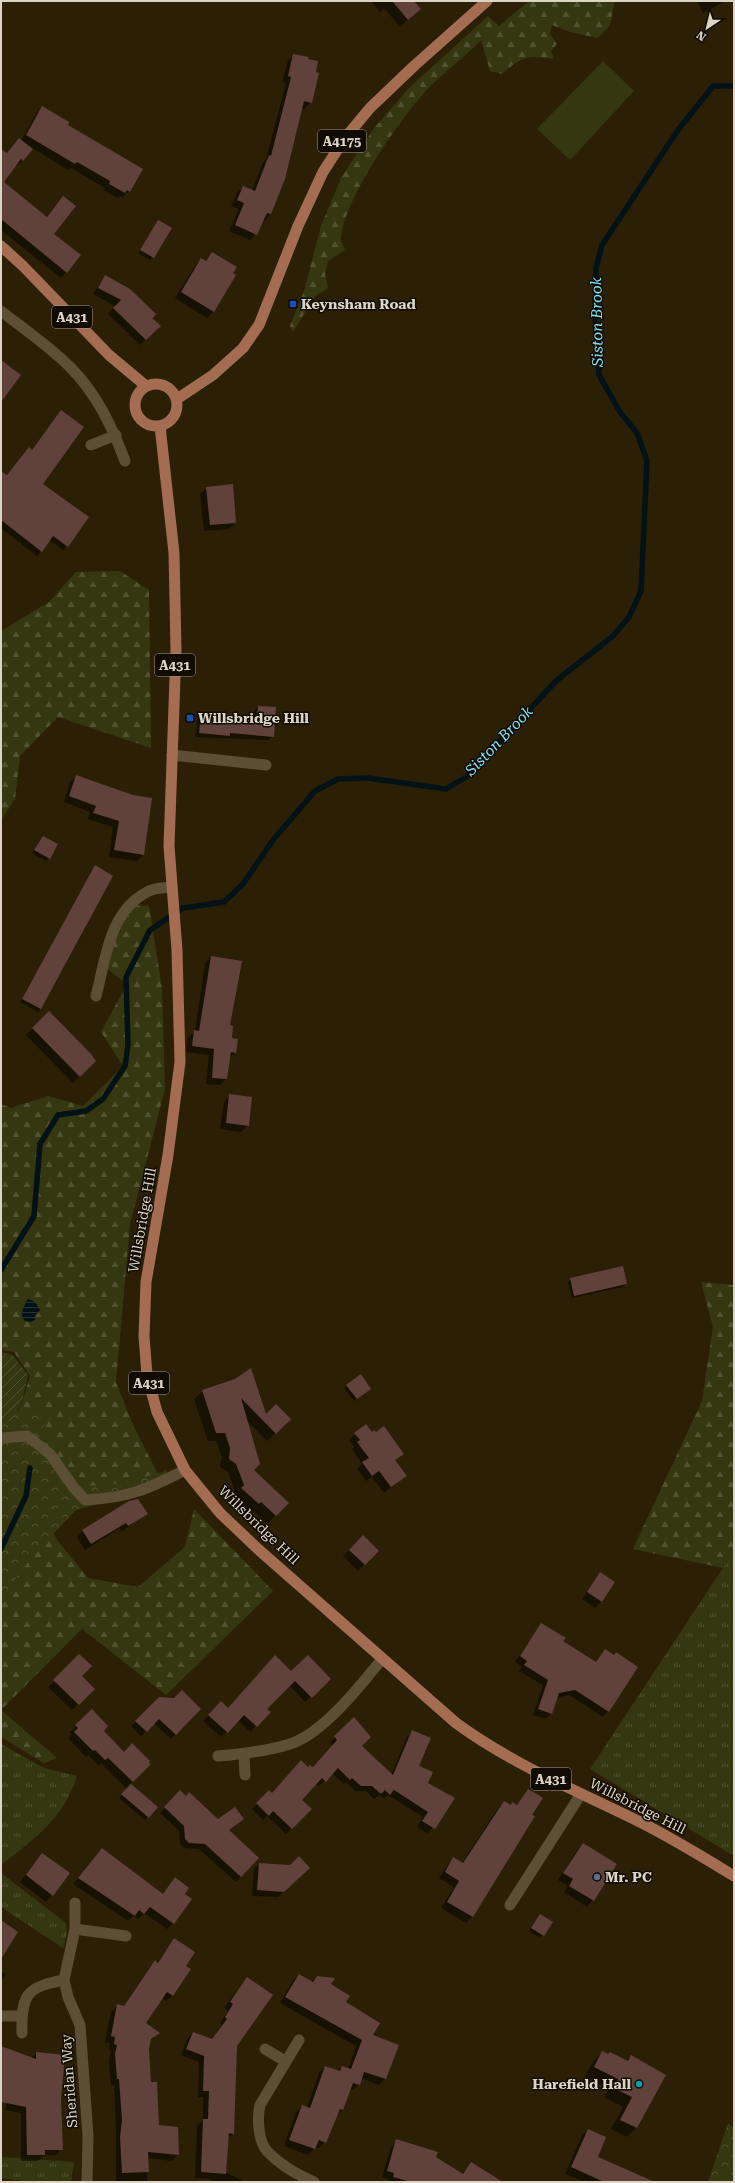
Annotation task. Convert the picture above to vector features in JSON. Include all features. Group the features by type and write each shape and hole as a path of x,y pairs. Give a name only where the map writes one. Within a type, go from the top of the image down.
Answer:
{"main road":[{"name":"A4175","path":"177,400 213,375 243,348 258,325 298,226 323,172 345,138 370,108 414,66 487,1"},
{"name":"A431","path":"1,246 23,266 109,355 146,386"},
{"path":"150,384 163,384 174,393 177,400 177,406 174,416 167,423 160,426 148,425 141,421 136,414 134,400 141,388 146,386 150,384"},
{"name":"A431","path":"160,426 174,553 176,650 169,846 171,886"},
{"name":"Willsbridge Hill","path":"171,886 174,904 177,950 180,1062 168,1156 146,1282 144,1336 147,1375 157,1412 185,1470 231,1523 382,1660 456,1723 477,1738 581,1794 642,1823 734,1876"}],"street":[{"path":"1,312 70,367 89,389 116,436 125,461"},
{"path":"91,445 116,436"},
{"path":"172,755 266,765"},
{"path":"96,996 114,926 129,904 148,891 171,886"},
{"path":"1,1438 27,1436 50,1454 74,1488 85,1500 111,1498 145,1490 185,1470"},
{"path":"218,1756 244,1754 294,1743 318,1728 357,1690 382,1660"},
{"path":"244,1754 245,1775"},
{"path":"510,1906 581,1794"},
{"name":"Sheridan Way","path":"75,1903 75,1929 64,1980 68,1997 80,2025 88,2136 87,2182"},
{"path":"75,1929 126,1936"},
{"path":"22,2033 21,2016 23,2005 34,1988 42,1984 64,1980"},
{"path":"1,2016 21,2016"},
{"path":"298,2040 260,2105 258,2126 266,2150 299,2175 314,2182"},
{"path":"265,2049 285,2061"}],"green space":[{"path":"529,1 615,1 610,25 598,38 570,32 552,25 550,34 557,44 551,51 554,59 537,57 525,58 520,60 502,74 490,71 481,40 423,94 386,143 361,183 344,223 341,239 345,250 328,261 325,274 328,288 315,296 293,332 290,326 304,291 321,226 342,176 375,127 410,87 488,16 499,26"},
{"path":"603,61 634,91 570,160 537,129"},
{"path":"120,571 149,590 151,748 58,717 20,756 15,799 1,820 1,631 49,602 76,572"},
{"path":"133,905 149,906 162,988 165,1089 130,1224 116,1382 133,1425 158,1474 43,1516 58,1541 88,1578 138,1587 185,1547 194,1509 273,1591 166,1695 82,1629 1,1710 1,1425 13,1421 22,1403 30,1376 14,1352 1,1350 1,1104 11,1108 48,1096 83,1106 123,1066 101,1032 127,984 106,968 119,925","holes":["26,1301 40,1310 35,1317 23,1319 22,1313"]},
{"path":"701,1282 734,1285 734,1545 723,1568 633,1549 702,1401 713,1327"},
{"path":"1,1352 13,1355 28,1375 22,1402 12,1420 1,1424"},
{"path":"39,1408 55,1454 65,1471 71,1478 79,1483 89,1485 115,1484 163,1472 165,1470 173,1481 161,1487 76,1510 36,1552 1,1598 1,1417 9,1413"},
{"path":"734,1545 734,1856 590,1769 723,1568"},
{"path":"1,1710 57,1758 44,1763 1,1737"},
{"path":"1,1744 44,1768 77,1776 71,1791 56,1816 25,1846 1,1865"},
{"path":"1,1873 66,1923 67,1933 63,1948 1,1907"},
{"path":"728,2123 734,2128 734,2182 708,2182"},
{"path":"1,2157 74,2162 71,2182 28,2182 1,2178"}],"shaded area":[{"path":"28,1299 35,1302 40,1310 35,1315 35,1320 31,1322 25,1321 22,1316 23,1308"}],"building":[{"path":"392,1 414,1 421,9 408,20"},
{"path":"293,54 309,57 308,59 318,61 316,72 319,73 312,103 304,101 285,179 271,214 267,213 257,235 235,225 244,203 237,200 243,186 255,191 269,155 271,156 291,77 288,76"},
{"path":"42,106 69,122 68,125 143,169 130,192 127,190 125,193 109,184 110,181 77,162 75,164 26,135"},
{"path":"19,138 33,149 23,161 21,159 4,182 47,217 63,196 76,206 54,234 81,255 67,273 1,219 1,149 7,153"},
{"path":"158,220 172,228 154,258 140,250"},
{"path":"212,252 237,267 233,273 236,275 214,312 181,292 201,258 206,261"},
{"path":"105,275 130,289 156,314 153,318 151,317 161,326 146,340 113,308 121,300 98,288"},
{"path":"1,360 21,375 1,402"},
{"path":"61,410 84,427 43,484 89,517 68,547 53,536 42,552 1,520 1,471 7,475 29,447 32,450"},
{"path":"233,484 236,523 210,525 206,487"},
{"path":"258,706 276,707 274,737 230,733 230,736 199,733 201,712 257,716"},
{"path":"76,775 133,795 152,798 144,855 114,850 119,821 93,813 96,806 69,796"},
{"path":"43,836 58,844 50,859 34,850"},
{"path":"95,865 113,876 41,1009 22,999"},
{"path":"211,956 242,961 230,1025 233,1026 232,1038 238,1039 236,1053 231,1052 227,1079 212,1078 214,1049 192,1046 194,1030 199,1031"},
{"path":"49,1011 96,1061 80,1077 32,1028"},
{"path":"229,1094 252,1097 249,1126 226,1123"},
{"path":"623,1266 627,1284 574,1296 570,1278"},
{"path":"251,1368 266,1414 276,1404 291,1419 276,1434 241,1398 260,1464 254,1470 289,1503 276,1516 261,1502 259,1504 241,1488 244,1485 236,1464 229,1459 230,1448 225,1433 216,1433 202,1390 235,1379"},
{"path":"361,1374 371,1389 357,1399 346,1385"},
{"path":"366,1424 372,1432 374,1430 376,1432 384,1426 404,1454 395,1460 407,1476 391,1487 379,1471 372,1476 362,1462 369,1458 357,1442 360,1440 354,1433"},
{"path":"138,1499 148,1514 128,1526 126,1523 91,1544 82,1530 129,1501"},
{"path":"363,1535 379,1551 365,1565 349,1550"},
{"path":"600,1572 615,1582 602,1602 587,1592"},
{"path":"541,1623 566,1638 563,1641 596,1662 605,1649 614,1655 616,1652 638,1667 609,1712 575,1690 559,1693 552,1714 538,1709 548,1680 524,1665 527,1661 520,1656"},
{"path":"79,1654 92,1666 82,1676 95,1689 79,1705 53,1680"},
{"path":"275,1655 291,1671 308,1655 331,1679 312,1698 295,1681 267,1709 271,1712 257,1727 244,1715 228,1733 208,1715 221,1701 228,1708"},
{"path":"182,1690 201,1709 176,1735 159,1719 147,1732 135,1721 159,1697 174,1698"},
{"path":"92,1709 108,1726 104,1731 124,1752 132,1743 150,1761 149,1763 151,1764 133,1782 108,1758 105,1760 95,1750 93,1751 74,1732 78,1728 75,1725"},
{"path":"354,1717 371,1737 362,1746 393,1775 412,1730 431,1738 419,1766 433,1772 428,1783 455,1798 435,1829 422,1821 428,1812 394,1790 390,1795 385,1790 381,1794 372,1786 361,1786 352,1778 350,1780 338,1768 326,1782 322,1778 302,1800 312,1809 292,1829 273,1811 269,1816 256,1803 269,1790 272,1793 301,1760 308,1767 310,1765 313,1767 337,1740 334,1736"},
{"path":"131,1784 158,1807 149,1818 121,1794"},
{"path":"528,1789 543,1798 532,1815 535,1816 473,1917 447,1902 459,1881 445,1872 453,1857 463,1863 504,1801 511,1805 512,1802 517,1805"},
{"path":"180,1790 186,1796 189,1792 218,1819 235,1807 244,1819 229,1830 259,1858 241,1877 205,1844 189,1843 185,1839 184,1826 164,1807"},
{"path":"583,1843 617,1864 594,1901 569,1886 573,1879 563,1873"},
{"path":"102,1848 163,1894 175,1877 189,1888 185,1894 192,1899 174,1924 150,1907 144,1914 139,1910 135,1916 78,1878"},
{"path":"42,1853 70,1873 53,1896 26,1875"},
{"path":"299,1856 310,1868 284,1892 257,1890 259,1863 290,1865"},
{"path":"540,1914 553,1922 544,1936 531,1928"},
{"path":"1,1920 18,1932 1,1959"},
{"path":"174,1938 195,1952 186,1966 191,1969 173,1996 167,1992 146,2023 160,2033 151,2039 149,2049 151,2082 157,2082 159,2125 178,2127 179,2155 148,2152 149,2172 122,2173 120,2137 122,2120 119,2079 117,2079 115,2054 117,2045 114,2044 115,2037 111,2036 117,2004 124,2006 155,1960 158,1963"},
{"path":"299,1974 313,1982 317,1976 335,1978 331,1984 350,1996 346,2002 380,2023 373,2035 399,2045 386,2079 364,2072 360,2085 353,2083 343,2110 340,2109 326,2143 319,2140 315,2149 289,2140 302,2105 310,2108 325,2066 340,2071 342,2066 351,2069 362,2040 285,1997"},
{"path":"247,1977 273,1995 237,2046 234,2134 229,2133 226,2174 201,2172 203,2119 208,2119 209,2091 203,2091 204,2056 186,2049 193,2032 212,2039 227,2019 225,2017 233,2004 230,2002"},
{"path":"1,2046 36,2059 36,2052 65,2055 61,2100 63,2150 45,2150 45,2155 27,2155 26,2107 1,2102"},
{"name":"Harefield Hall","path":"602,2051 608,2054 610,2052 628,2061 631,2055 666,2075 637,2128 620,2120 632,2097 613,2088 618,2079 594,2067"},
{"path":"588,2129 606,2137 598,2157 655,2182 604,2182 571,2167"},
{"path":"396,2139 438,2152 436,2157 463,2174 471,2162 503,2182 411,2182 393,2177 394,2173 387,2171"}],"waterway":[{"name":"Siston Brook","path":"1,1270 34,1216 40,1144 58,1115 86,1111 103,1099 125,1066 128,1045 126,977 150,930 183,908 224,902 243,884 273,840 315,791 338,779 368,778 446,789 466,777 557,680 613,636 629,617 641,591 647,461 637,433 620,412 599,375 595,313 596,268 602,245 678,130 713,86 734,86"},
{"name":"Siston Brook","path":"1,1549 26,1496 30,1468"}],"place":[{"name":"Keynsham Road","path":"293,304"},
{"name":"Willsbridge Hill","path":"190,718"},
{"name":"Mr. PC","path":"597,1877"},
{"name":"Harefield Hall","path":"639,2084"}]}
